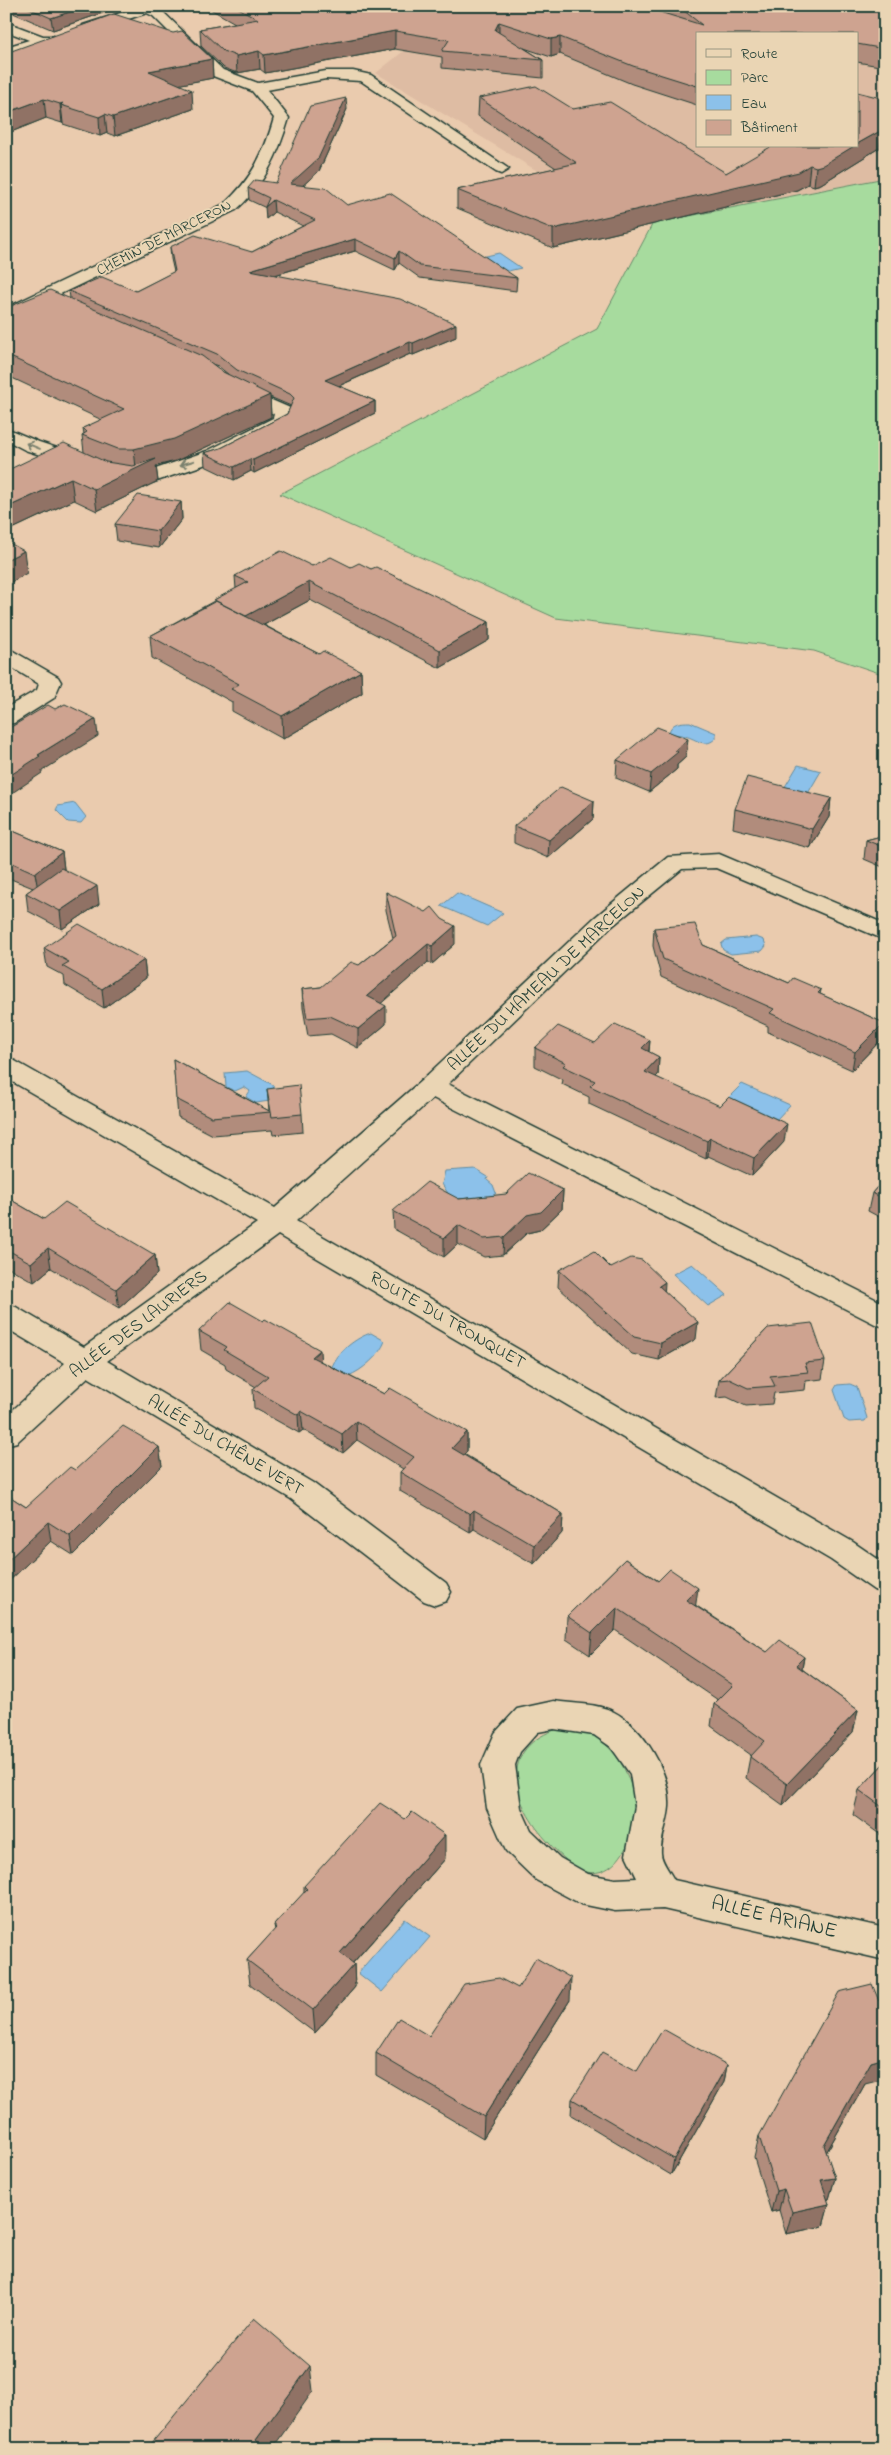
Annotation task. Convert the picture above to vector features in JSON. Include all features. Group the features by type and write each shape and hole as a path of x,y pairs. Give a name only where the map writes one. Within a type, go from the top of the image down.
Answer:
{"street":[{"path":"6,52 152,7 218,74 258,88 342,74 366,78 501,169"},
{"path":"6,26 44,41"},
{"name":"CHEMIN DE MARCERON","path":"6,315 197,225 230,207 249,191 270,157 282,118 258,88"},
{"path":"42,298 60,306"},
{"path":"6,433 76,460 116,478 135,480 214,455 281,421 284,412 231,388 224,382"},
{"path":"38,468 62,456"},
{"path":"6,655 50,682 46,693 6,718"},
{"name":"ALLÉE DU HAMEAU DE MARCELON","path":"277,1222 431,1086 602,923 676,862 719,861 885,933"},
{"name":"ROUTE DU TRONQUET","path":"6,1067 277,1222 842,1551 885,1581"},
{"name":"ALLÉE DU HAMEAU DE MARCELON","path":"431,1086 885,1317"},
{"name":"ALLÉE DES LAURIERS","path":"6,1434 86,1362 277,1222"},
{"name":"ALLÉE DU CHÊNE VERT","path":"6,1314 302,1492 436,1592"},
{"name":"ALLÉE ARIANE","path":"663,1893 643,1855 652,1806 646,1770 623,1737 602,1722 595,1720 554,1715 529,1719 506,1742 498,1765 504,1808 518,1840 548,1869 581,1888 614,1895 663,1893 885,1944"}],"shaded area":[{"path":"413,6 885,6 885,178 653,223 585,200 376,73 434,27"}],"green space":[{"path":"885,178 885,675 814,651 556,618 280,494 597,329 653,223"},
{"path":"561,1728 580,1730 599,1739 612,1751 622,1765 630,1782 634,1800 634,1818 631,1835 624,1851 616,1862 600,1872 594,1873 580,1870 559,1854 536,1828 519,1794 516,1778 518,1762 526,1748 540,1737"}],"water":[{"path":"499,253 521,268 504,272 482,257"},
{"path":"690,722 716,733 716,738 705,743 683,735 669,733 674,725"},
{"path":"798,765 821,771 807,795 783,790"},
{"path":"75,803 86,817 81,823 68,822 56,810 58,806"},
{"path":"457,893 503,913 487,926 441,906"},
{"path":"756,937 764,940 766,946 762,951 731,954 723,950 721,944 726,940"},
{"path":"247,1071 273,1085 276,1100 256,1103 246,1097 250,1091 244,1087 235,1091 226,1087 225,1073"},
{"path":"742,1084 790,1105 777,1119 729,1097"},
{"path":"475,1169 488,1177 487,1180 493,1185 496,1193 482,1205 451,1198 442,1184 445,1171"},
{"path":"692,1264 727,1295 708,1306 673,1274"},
{"path":"371,1333 385,1341 379,1352 370,1362 348,1376 332,1367 338,1356 348,1346"},
{"path":"850,1384 857,1387 867,1418 865,1421 849,1422 844,1419 834,1390 837,1385"},
{"path":"405,1919 430,1937 382,1992 358,1973"}],"building":[{"path":"24,6 88,6 51,18"},
{"path":"235,6 640,6 702,25 678,6 885,6 885,49 858,44 858,32 696,32 696,86 633,66 560,37 551,39 499,22 495,30 543,60 442,51 449,40 395,31 264,55 259,51 236,56 223,51 200,29 258,19"},
{"path":"114,14 173,33 182,31 212,59 149,71 192,90 113,117 105,114 99,117 61,105 63,103 60,104 44,99 6,113 6,53"},
{"path":"536,86 573,109 610,102 726,173 769,148 851,148 823,165 816,167 810,165 799,172 553,229 457,190 577,163 479,98"},
{"path":"858,92 885,99 885,130 858,143"},
{"path":"346,98 318,159 290,184 326,188 347,205 390,193 517,278 420,266 399,251 395,258 355,239 250,270 400,299 456,324 413,343 410,342 325,380 375,401 253,460 250,459 234,467 204,453 221,448 287,414 294,398 290,394 237,370 217,354 69,291 102,277 136,291 175,271 170,247 195,235 252,252 315,220 273,200 265,207 269,198 248,188 255,180 276,183 310,106"},
{"path":"50,290 202,356 223,372 270,395 174,439 134,449 118,449 82,435 87,432 83,428 124,409 6,355 6,308"},
{"path":"64,443 106,462 133,466 156,459 94,489 71,478 6,508 6,471"},
{"path":"138,495 181,502 158,531 115,524"},
{"path":"6,541 24,551 6,560"},
{"path":"281,551 312,566 331,557 351,567 359,563 371,569 376,567 489,622 440,650 309,582 246,616 214,600 248,582 235,576"},
{"path":"216,601 319,654 323,651 361,671 282,716 231,689 239,684 150,636"},
{"path":"65,704 96,719 38,755 40,756 6,778 6,736 9,734 6,730 48,705 55,709"},
{"path":"657,727 688,739 675,750 678,752 651,774 617,760"},
{"path":"747,777 831,798 812,829 735,809"},
{"path":"561,787 594,801 549,840 514,826"},
{"path":"6,828 62,852 35,873 6,860"},
{"path":"885,835 885,848 866,840"},
{"path":"61,868 97,886 60,911 26,893"},
{"path":"386,892 426,912 432,907 442,919 455,926 432,946 428,944 367,996 386,1006 358,1029 330,1016 307,1018 302,989 321,987 351,962 359,965 396,936"},
{"path":"79,924 144,960 102,989 62,966 69,962 44,948"},
{"path":"695,924 703,945 789,983 793,978 821,990 818,993 884,1023 855,1052 770,1013 774,1009 663,959 654,928"},
{"path":"615,1024 650,1040 642,1048 659,1057 645,1072 720,1106 729,1097 787,1124 754,1158 710,1138 707,1141 590,1086 595,1081 563,1066 566,1063 535,1048 558,1026 595,1043"},
{"path":"173,1059 271,1112 211,1117 176,1099"},
{"path":"299,1085 302,1114 272,1117 267,1089"},
{"path":"528,1173 563,1190 541,1212 527,1215 504,1237 484,1239 458,1225 444,1238 393,1211 427,1182 459,1199 506,1194"},
{"path":"885,1178 885,1199 872,1193"},
{"path":"6,1197 44,1219 65,1202 155,1255 116,1289 48,1248 31,1263 6,1249"},
{"path":"594,1251 611,1268 631,1258 642,1260 665,1282 659,1286 698,1322 661,1343 634,1337 559,1270"},
{"path":"230,1302 320,1350 312,1357 384,1394 390,1388 467,1432 452,1448 563,1514 534,1545 474,1510 470,1514 400,1472 414,1457 356,1421 342,1434 301,1411 298,1415 253,1389 268,1376 224,1350 227,1347 199,1331"},
{"path":"812,1323 825,1361 805,1363 808,1372 770,1376 775,1386 748,1388 729,1379 719,1380 768,1328"},
{"path":"123,1426 159,1447 70,1536 48,1522 6,1562 6,1494 26,1507 70,1467 75,1470"},
{"path":"625,1559 658,1581 670,1569 698,1588 686,1600 767,1652 780,1640 804,1657 796,1665 858,1710 787,1784 750,1757 765,1741 714,1704 733,1685 617,1608 592,1633 567,1616"},
{"path":"885,1762 885,1809 859,1790"},
{"path":"380,1803 405,1819 412,1812 445,1835 340,1953 354,1964 313,2010 247,1960 276,1928 274,1925 307,1889 304,1886"},
{"path":"536,1958 571,1978 484,2117 376,2053 399,2018 429,2036 464,1984 499,1978 518,1988"},
{"path":"872,1984 879,2001 885,2000 885,2058 871,2062 824,2145 835,2178 821,2180 829,2204 792,2212 784,2189 776,2191 759,2136 839,1992"},
{"path":"663,2029 727,2065 674,2159 572,2099 602,2052 637,2071"},
{"path":"254,2318 310,2366 256,2440 265,2449 147,2449"}]}
